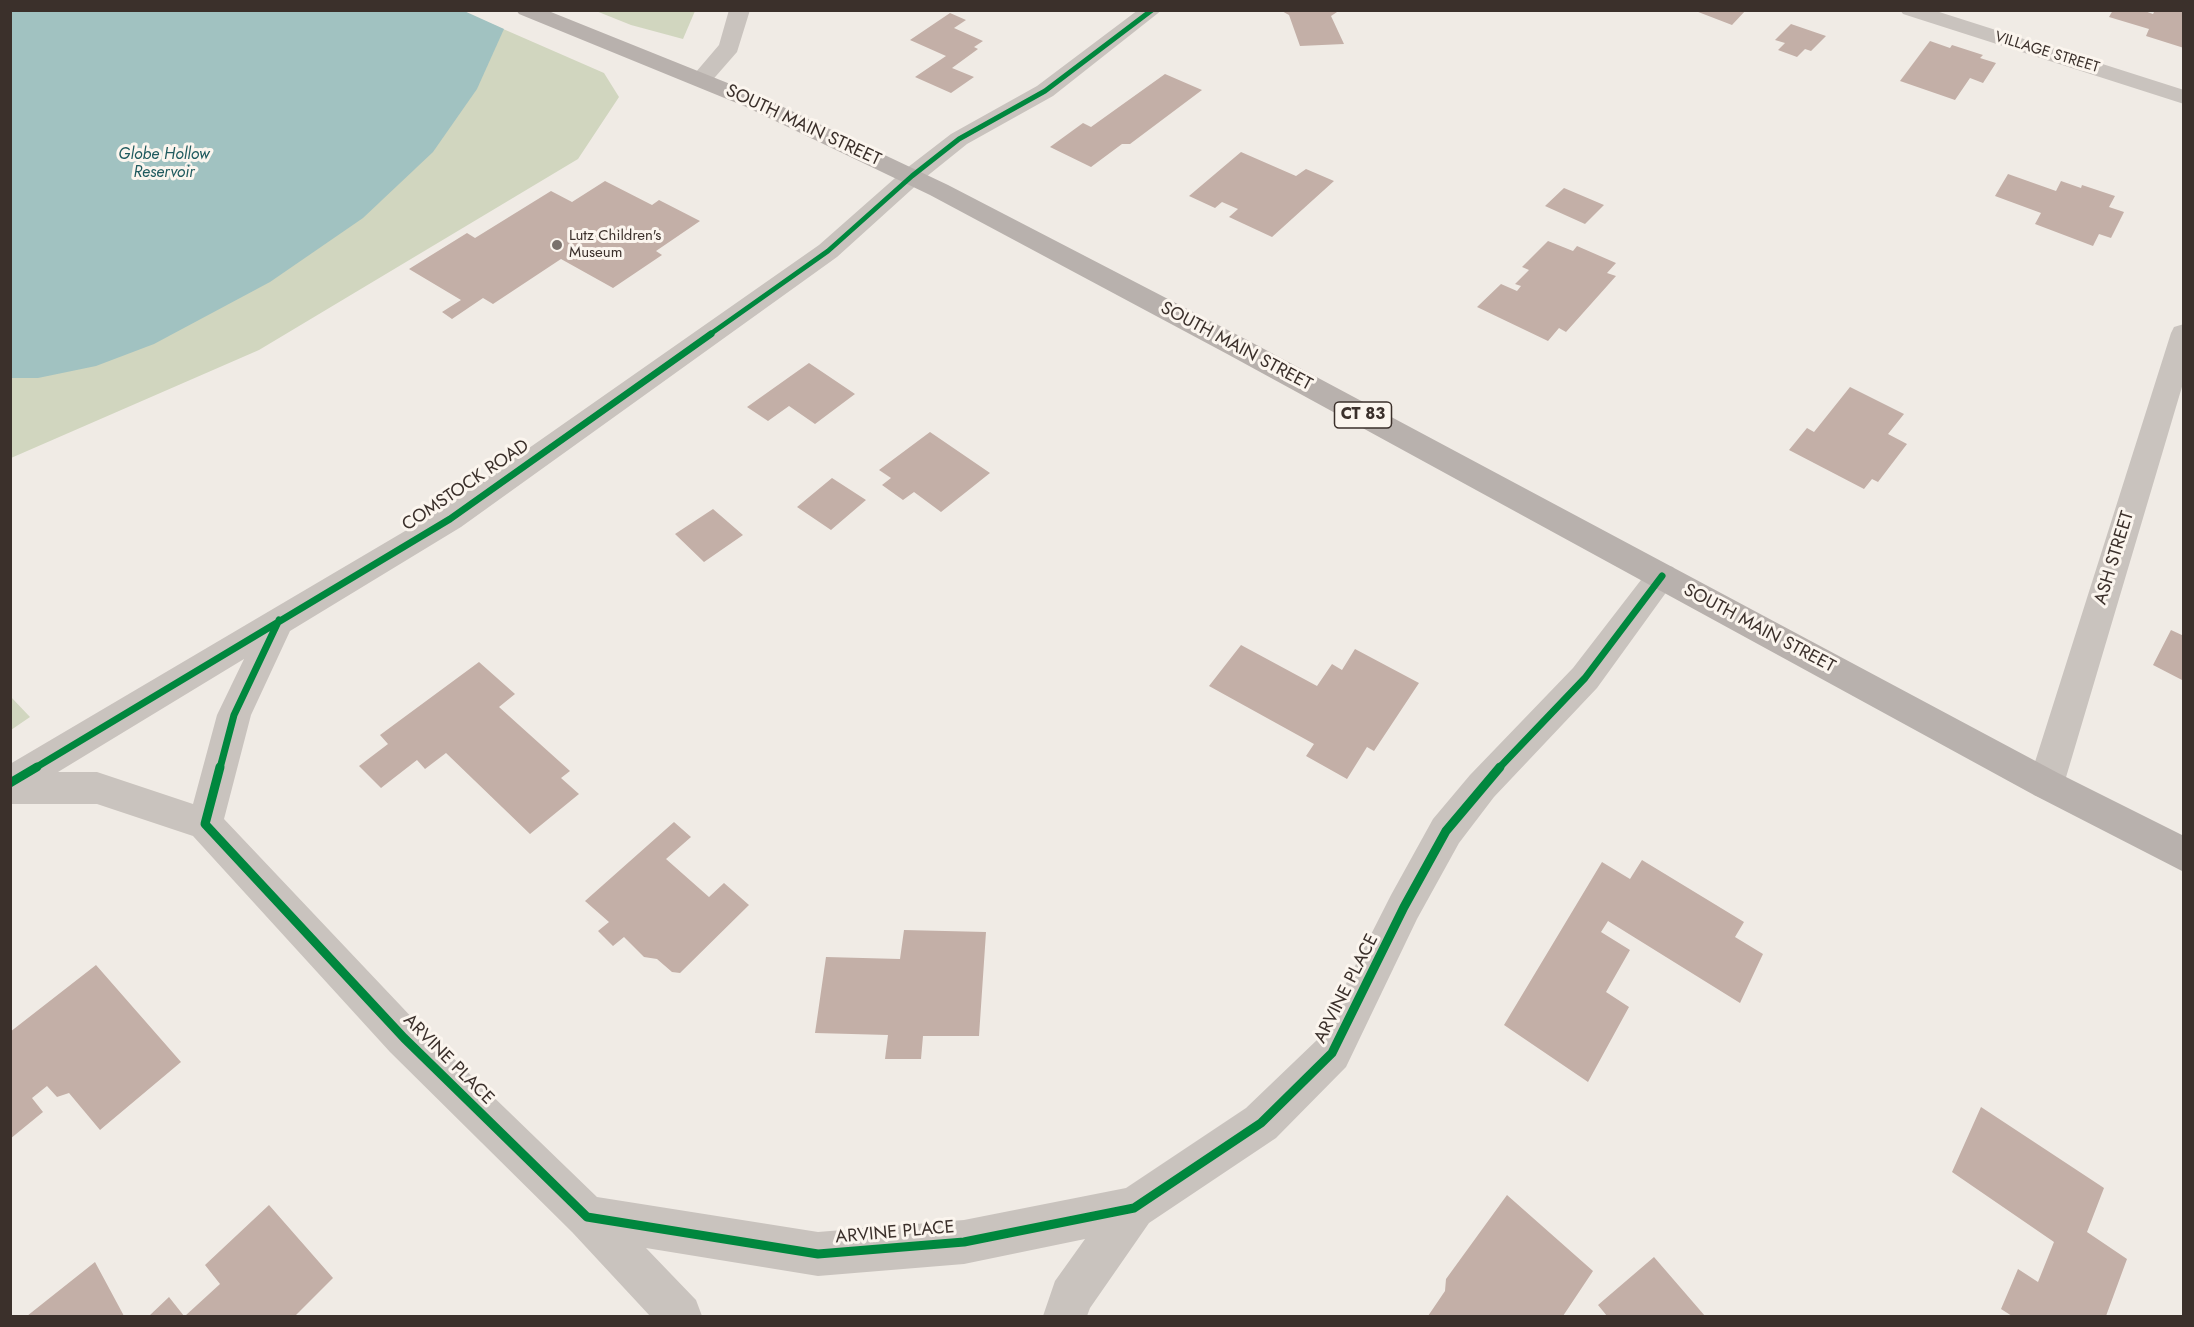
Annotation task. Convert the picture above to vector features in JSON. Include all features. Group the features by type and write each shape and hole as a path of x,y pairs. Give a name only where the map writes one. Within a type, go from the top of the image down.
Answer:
{"main road":[{"name":"SOUTH MAIN STREET","path":"526,10 701,80 789,118 912,176 1239,348 2046,784 2184,855"}],"street":[{"path":"701,80 729,47 740,10"},
{"name":"COMSTOCK ROAD","path":"10,783 450,519 828,251 912,176 959,140 1045,91 1152,10"},
{"name":"VILLAGE STREET","path":"1910,10 2184,97"},
{"name":"ASH STREET","path":"2046,784 2184,333"},
{"name":"ARVINE PLACE","path":"1065,1317 1071,1297 1134,1208 1261,1123 1332,1053 1404,907 1446,831 1482,786 1585,678 1662,576"},
{"path":"206,824 234,715 279,620"},
{"name":"ARVINE PLACE","path":"10,788 96,788 206,824 404,1038 587,1217 680,1317"},
{"name":"ARVINE PLACE","path":"587,1217 818,1254 964,1242 1134,1208"}],"green space":[{"name":"Globe Hollow Reservoir","path":"11,11 462,11 604,73 619,97 578,159 259,350 11,458"},
{"path":"596,11 695,11 683,39 631,25"},
{"path":"11,697 30,717 10,730"}],"water":[{"name":"Globe Hollow Reservoir","path":"462,10 504,29 477,89 433,152 363,218 270,282 154,344 96,366 38,378 11,378 11,11"}],"building":[{"path":"1280,10 1340,10 1331,16 1344,44 1300,46 1289,15"},
{"path":"1693,10 1746,10 1732,25"},
{"path":"2113,10 2142,10 2153,14 2155,10 2184,12 2184,48 2146,36 2149,29 2109,17"},
{"path":"950,13 966,20 954,28 983,41 974,47 978,49 952,68 974,77 951,93 915,77 946,56 910,40"},
{"path":"1791,24 1826,36 1811,51 1805,49 1797,57 1778,50 1785,43 1775,40"},
{"path":"1930,41 1983,55 1980,58 1996,63 1983,83 1970,78 1955,100 1900,81"},
{"path":"1165,74 1202,90 1130,144 1122,144 1091,167 1050,147 1083,123 1091,127"},
{"path":"1241,152 1296,176 1306,169 1334,181 1272,237 1229,217 1238,209 1222,202 1215,208 1189,196"},
{"path":"2008,174 2056,191 2061,181 2081,188 2082,185 2115,196 2109,207 2124,212 2111,238 2099,234 2093,246 2035,224 2041,213 1995,196"},
{"name":"Lutz Children's Museum","path":"605,181 652,205 659,200 700,221 656,251 662,255 613,288 561,259 493,304 483,298 452,319 442,312 461,300 409,269 467,233 475,238 551,191 572,202"},
{"path":"1564,188 1604,205 1585,224 1545,206"},
{"path":"1548,241 1573,251 1577,246 1616,263 1607,273 1616,276 1566,332 1559,328 1548,341 1477,307 1501,284 1517,291 1521,286 1515,284 1529,270 1522,267"},
{"path":"809,363 855,394 815,424 789,406 768,421 747,407"},
{"path":"1850,387 1904,414 1888,434 1907,444 1878,482 1872,479 1864,489 1789,450 1807,428 1814,432"},
{"path":"930,432 990,473 941,512 914,492 903,500 882,485 891,478 879,470"},
{"path":"832,478 866,500 831,530 797,507"},
{"path":"713,509 743,535 704,562 675,534"},
{"path":"2171,630 2184,636 2184,681 2153,665"},
{"path":"1241,645 1317,686 1332,664 1342,670 1355,649 1419,683 1374,751 1367,747 1347,779 1306,756 1314,744 1209,686"},
{"path":"479,662 515,694 499,707 570,771 561,778 579,794 530,834 446,753 425,769 417,760 381,788 359,766 388,744 380,735"},
{"path":"674,822 691,837 666,859 709,897 724,883 749,905 680,973 672,972 657,959 644,957 624,937 613,946 598,931 609,922 585,901"},
{"path":"1642,860 1744,922 1735,937 1763,954 1740,1003 1608,921 1601,932 1630,950 1606,992 1629,1007 1588,1082 1504,1025 1602,862 1630,879"},
{"path":"904,930 986,932 979,1036 923,1036 921,1059 885,1059 888,1035 815,1033 826,957 900,959"},
{"path":"96,965 181,1062 100,1130 69,1093 57,1097 47,1086 32,1098 43,1112 10,1139 10,1032"},
{"path":"1981,1107 2104,1188 2087,1232 2127,1259 2106,1316 2012,1316 2001,1309 2018,1269 2038,1282 2054,1242 1952,1172"},
{"path":"1507,1195 1593,1271 1563,1316 1428,1316 1445,1291 1446,1279"},
{"path":"269,1205 333,1278 295,1316 185,1316 220,1284 205,1265"},
{"path":"1654,1257 1705,1316 1607,1316 1598,1305"},
{"path":"95,1262 124,1316 27,1316"},
{"path":"169,1297 184,1316 149,1316"}],"cycle path":[{"path":"10,783 450,519 828,251 912,176 959,139 1045,91 1152,10"},
{"path":"279,620 234,715 205,824 404,1038 587,1217 818,1254 964,1242 1134,1208 1261,1123 1332,1053 1404,907 1446,831 1482,786 1585,678 1662,576"}],"place":[{"name":"Lutz Children's Museum","path":"557,245"}]}
